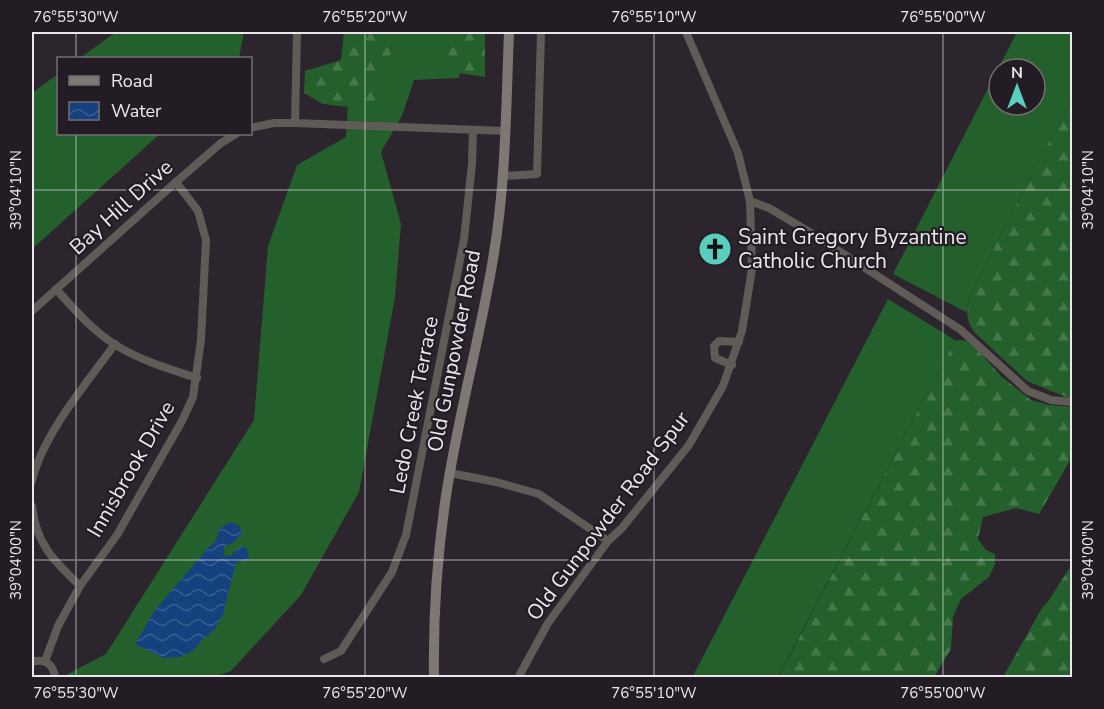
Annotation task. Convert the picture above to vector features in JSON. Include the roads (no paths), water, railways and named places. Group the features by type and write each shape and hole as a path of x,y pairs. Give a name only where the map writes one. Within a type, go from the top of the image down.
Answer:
{"main road":[{"name":"Old Gunpowder Road","path":"434,678 436,589 442,524 450,473 489,284 503,176 508,32"}],"street":[{"path":"295,123 297,32"},
{"path":"503,176 537,174 541,32"},
{"name":"Old Gunpowder Road Spur","path":"518,678 548,623 608,541 622,528 690,445 715,402 732,365 739,342 752,269 750,201 738,153 686,32"},
{"path":"252,128 274,123 295,123 505,131"},
{"name":"Ledo Creek Terrace","path":"324,659 341,651 392,572 406,535 464,239 472,164 473,130"},
{"name":"Bay Hill Drive","path":"32,311 221,142 234,135"},
{"name":"Innisbrook Drive","path":"45,661 58,626 80,586 117,535 177,430 193,397 201,340 206,240 198,211 176,182"},
{"path":"750,201 770,208 811,233 960,330 1028,391 1051,400 1072,402"},
{"path":"56,289 85,321 115,345 151,362 197,378"},
{"path":"732,365 715,358 714,346 719,341 739,342"},
{"path":"32,481 35,466 63,415 115,345"},
{"path":"450,473 496,482 539,494 608,541"},
{"path":"32,506 38,536 51,558 80,586"},
{"path":"32,662 45,661 53,668 55,678"}],"water":[{"path":"230,522 238,525 243,532 234,542 224,547 224,556 230,556 241,546 247,549 249,560 236,562 223,615 214,630 194,650 180,657 164,658 135,644 155,610 216,541 219,529"}],"place":[{"name":"Saint Gregory Byzantine Catholic Church","path":"715,249"}]}
